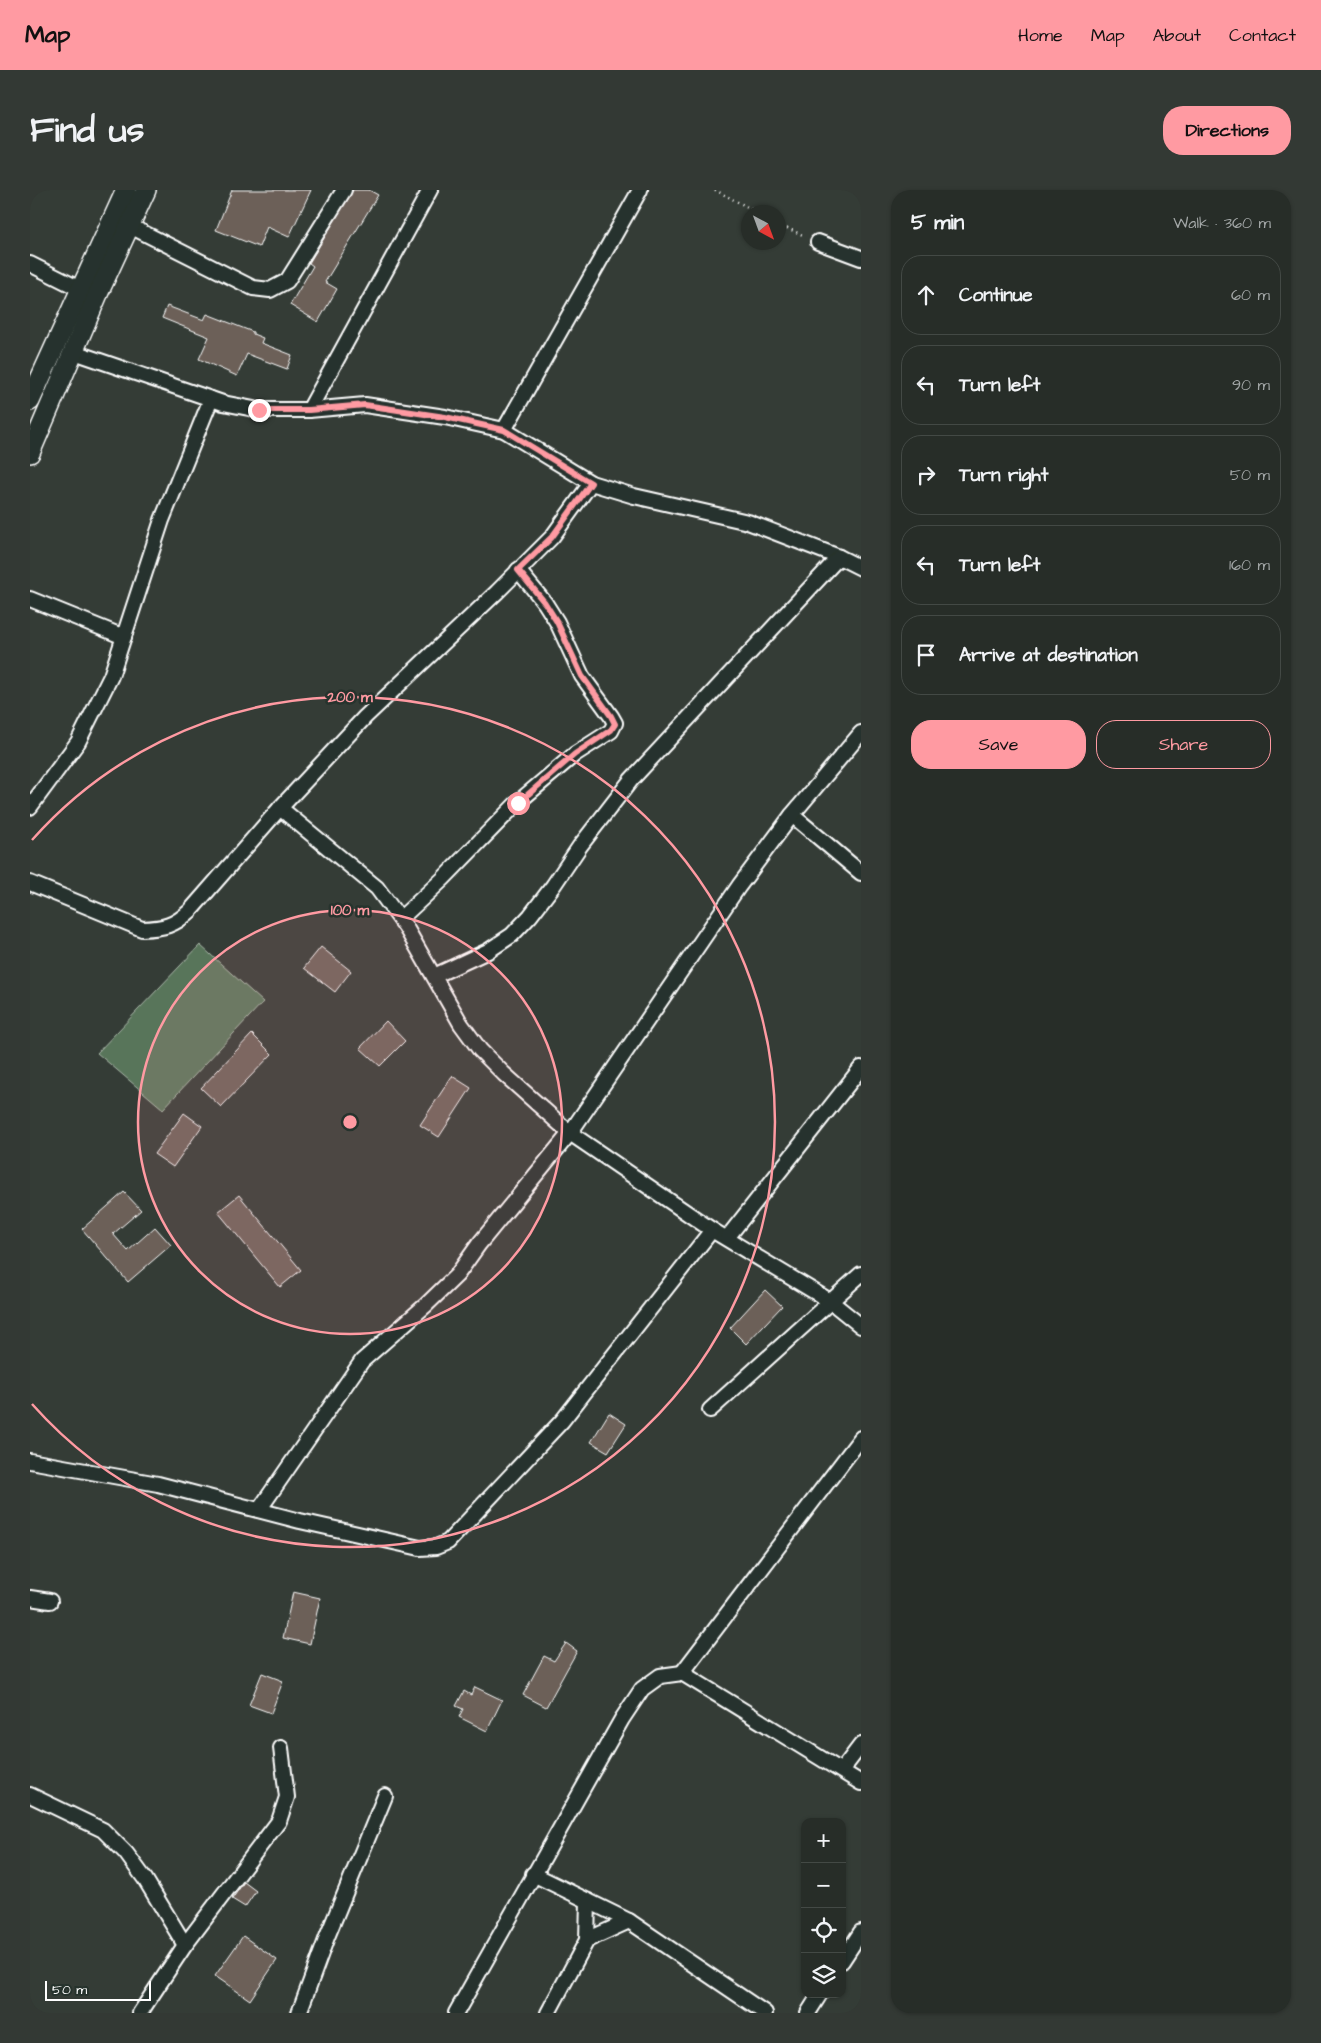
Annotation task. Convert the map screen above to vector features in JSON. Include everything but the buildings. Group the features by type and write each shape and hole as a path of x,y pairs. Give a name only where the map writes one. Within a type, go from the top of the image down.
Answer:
{"street":[{"path":"30,401 126,190"},
{"path":"30,453 146,190"},
{"path":"130,226 253,288 270,290 287,281 344,190"},
{"path":"309,410 430,190"},
{"path":"504,430 640,190"},
{"path":"818,242 861,258"},
{"path":"30,264 80,289"},
{"path":"74,352 211,399 259,410 309,410 365,405 445,417 504,430 591,483 642,498 748,522 839,557 861,568"},
{"path":"30,807 78,742 111,676 162,520 211,399"},
{"path":"30,883 142,929 156,929 176,924 190,911 280,808 365,717 552,537 591,483"},
{"path":"434,976 488,951 512,935 530,916 580,846 631,780 839,557"},
{"path":"400,919 443,879 518,803 575,754 611,730 615,724 582,676 557,622 545,603 518,570"},
{"path":"30,599 124,636"},
{"path":"259,1510 362,1360 426,1305 456,1276 479,1244 570,1133 739,886 792,815 861,734"},
{"path":"280,808 376,888 400,919 461,1024 480,1050 570,1133 712,1230 830,1302 861,1326"},
{"path":"792,815 861,874"},
{"path":"727,1238 861,1068"},
{"path":"30,1461 158,1484 420,1548 436,1547 448,1542 562,1421 712,1230"},
{"path":"710,1410 861,1274"},
{"path":"682,1673 861,1438"},
{"path":"30,1598 50,1601"},
{"path":"456,2013 622,1718 642,1689 660,1676 682,1673 861,1783"},
{"path":"842,1770 861,1745"},
{"path":"140,2013 185,1945 279,1821 288,1797 281,1748"},
{"path":"30,1794 103,1830 126,1852 145,1879 185,1945"},
{"path":"299,2013 385,1796"},
{"path":"533,1874 629,1921 765,2013"},
{"path":"548,2013 587,1940 588,1901"},
{"path":"587,1940 629,1921"},
{"path":"846,1955 861,1932"},
{"path":"808,2013 817,1998"}],"path":[{"path":"715,190 744,205"},
{"path":"786,228 818,242"}],"green space":[{"path":"200,945 263,1002 163,1109 97,1053"}],"route":[{"path":"259,410 309,410 365,405 445,417 504,430 591,483 552,537 518,570 545,603 557,622 582,676 615,724 611,730 575,754 518,803"}]}
